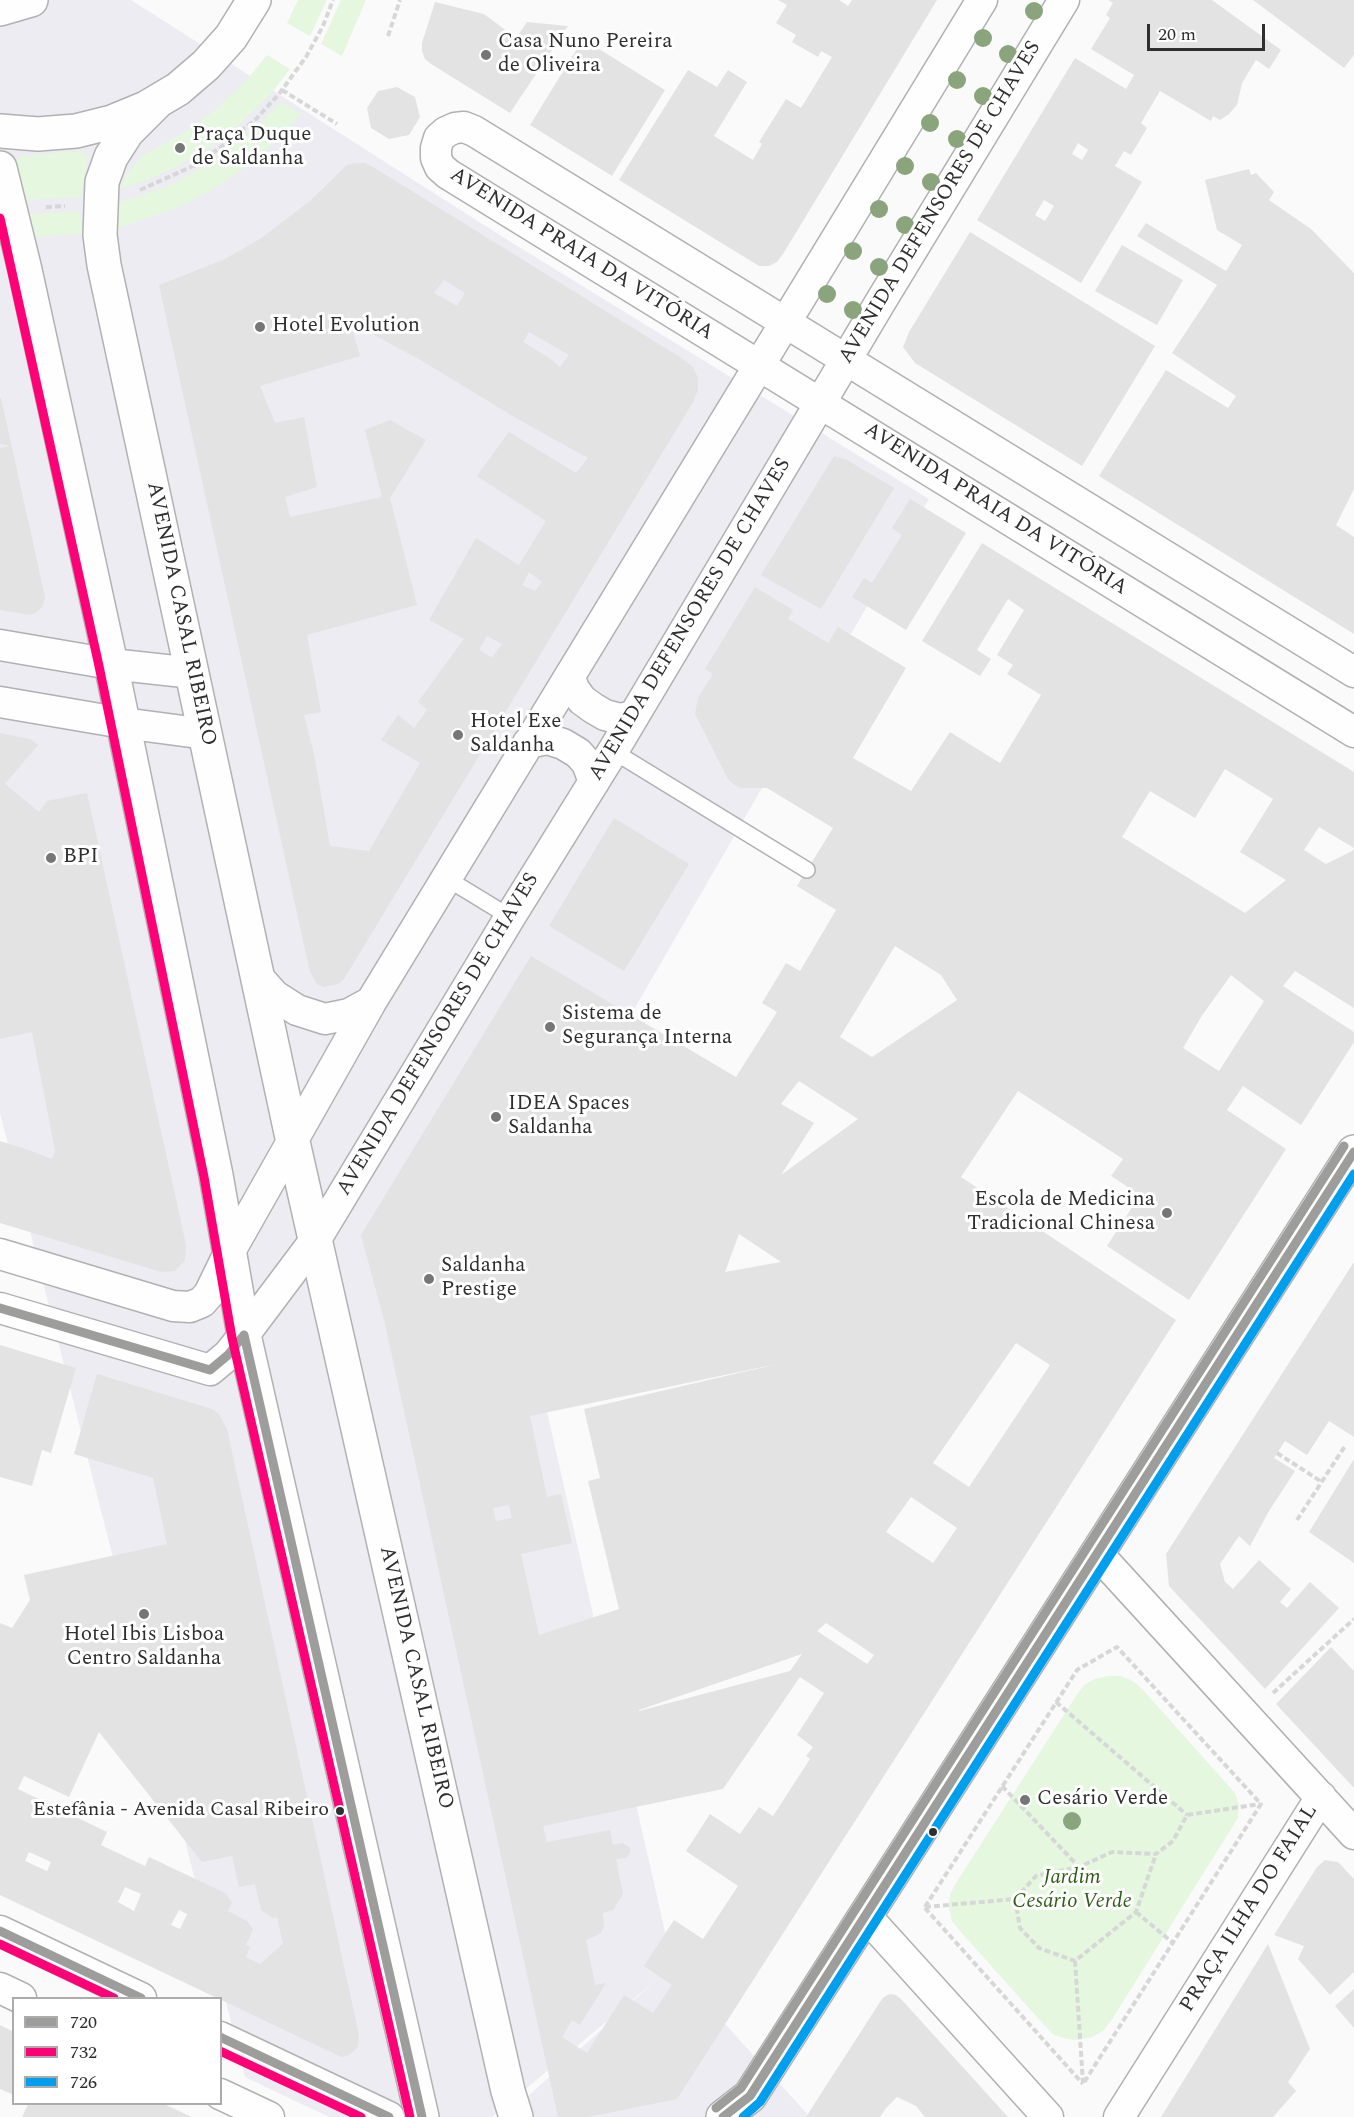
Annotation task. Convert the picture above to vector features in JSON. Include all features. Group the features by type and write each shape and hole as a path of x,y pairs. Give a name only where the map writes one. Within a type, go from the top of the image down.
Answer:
{"street":[{"path":"0,9 31,0"},
{"path":"0,132 38,134 88,129 123,118 157,102 188,81 215,56 231,37 254,0"},
{"path":"0,1254 173,1306 190,1308 202,1302 209,1294 229,1253 371,1002 982,0"},
{"name":"AVENIDA DEFENSORES DE CHAVES","path":"315,1239 613,751 1062,1"},
{"name":"AVENIDA CASAL RIBEIRO","path":"157,102 128,132 111,157 102,182 100,235 104,265 293,1142 508,2091 516,2117"},
{"name":"AVENIDA PRAIA DA VITÓRIA","path":"1354,672 474,131 464,127 455,128 439,138 436,158 440,167 448,174 1354,732"},
{"path":"0,168 11,206 111,664 213,1164 244,1335 422,2117"},
{"path":"0,645 111,664 193,673"},
{"path":"570,678 582,700 592,708 620,719 634,716"},
{"path":"0,702 123,723 206,734"},
{"path":"528,743 547,739 571,748 587,763 594,782"},
{"path":"257,976 275,996 297,1010 325,1019 349,1014 371,1002"},
{"path":"723,2117 747,2106 865,1915 1354,1152"},
{"path":"0,1308 210,1370 228,1355 315,1239"},
{"name":"PRAÇA ILHA DO FAIAL","path":"1097,1553 1320,1797 1119,2117"},
{"path":"1320,1797 1354,1834"},
{"path":"865,1915 1048,2117"},
{"path":"0,1931 139,1997"},
{"path":"0,1988 19,1997"},
{"path":"222,2038 389,2117"},
{"path":"222,2095 269,2117"}],"lane":[{"path":"613,751 807,870"},
{"path":"446,879 510,917"}],"path":[{"path":"11,206 56,206 100,200 157,183 200,162 246,128 282,90 306,57 333,0"},
{"path":"388,36 400,0"},
{"path":"282,90 337,124"},
{"path":"1297,1520 1345,1446"},
{"path":"1277,1453 1322,1482"},
{"path":"1247,1717 1354,1618"},
{"path":"925,1907 1077,1670 1117,1647 1261,1804"},
{"path":"1056,1702 1187,1815 1261,1804"},
{"path":"1002,1786 1079,1867"},
{"path":"1083,2084 1261,1804"},
{"path":"1075,1961 1136,1912 1156,1854 1173,1841 1187,1815"},
{"path":"925,1907 1015,1899 1036,1876 1079,1867 1112,1852 1156,1854"},
{"path":"1015,1899 1020,1928 1039,1948 1075,1961"},
{"path":"925,1907 1083,2084"},
{"path":"1136,1912 1173,1943"},
{"path":"1075,1961 1083,2084"}],"shaded area":[{"path":"0,0 131,0 506,239 929,499 506,1231 673,1967 810,2117 505,2117 655,1981 492,2117 329,2117 245,2077 0,1113"}],"green space":[{"path":"298,0 327,0 310,36 287,23"},
{"path":"341,0 366,0 342,56 321,44"},
{"path":"267,55 290,69 274,90 241,123 217,143 176,167 120,189 126,175 141,157 189,129 212,112 244,83"},
{"path":"281,102 302,114 252,163 209,192 177,208 118,228 118,203 168,186 211,163 250,133"},
{"path":"79,151 85,153 88,158 81,197 25,200 17,162 20,156"},
{"path":"80,211 82,234 34,237 29,214"},
{"name":"Jardim Cesário Verde","path":"1108,1676 1121,1676 1133,1681 1143,1690 1235,1793 1239,1805 1238,1818 1111,2021 1103,2031 1092,2037 1079,2040 1067,2039 1054,2035 1045,2026 960,1931 952,1921 949,1908 950,1894 1076,1696 1084,1685"}],"building":[{"path":"778,0 839,0 848,6 852,0 937,0 783,254 777,262 769,266 759,266 619,180 688,70 717,87 728,70 747,82 714,136 753,160 762,144 759,142 786,99 801,108 832,57 821,51 818,57 792,42 796,35 776,23 787,5"},
{"path":"1108,0 1212,0 1281,50 1269,69 1256,60 1242,83 1237,105 1220,120 1213,116 1211,121 1160,91 1141,123 1147,128 1131,155 1124,151 1115,166 1142,182 1081,283 977,220 1075,58 1126,89 1134,75 1091,49 1110,18 1106,15 1113,3","holes":["1078,143 1088,150 1082,160 1072,154","1044,200 1054,206 1045,221 1035,215"]},
{"path":"1253,0 1354,0 1354,55 1344,68"},
{"name":"Casa Nuno Pereira de Oliveira","path":"435,2 484,14 516,38 527,22 568,26 510,113 425,59 422,43"},
{"path":"583,39 665,90 612,176 530,125"},
{"path":"397,87 415,97 420,117 409,135 389,139 371,128 367,108 378,91"},
{"path":"365,163 373,167 683,359 693,367 698,378 698,390 693,402 344,979 338,984 324,987 317,984 310,972 159,285 223,260 260,239 310,201 347,165","holes":["444,280 465,293 457,306 434,293","346,307 352,323 424,362 516,418 588,458 576,473 509,432 477,476 546,521 519,565 476,538 429,620 464,639 418,702 427,710 414,728 398,715 381,740 420,763 369,851 330,846 314,754 304,715 321,712 307,635 417,605 390,498 426,440 390,420 365,430 382,497 290,517 285,497 317,487 304,417 275,423 260,386 360,356","529,332 569,355 560,367 523,342","529,572 542,582 535,591 522,585","487,636 502,644 492,658 479,650"]},
{"path":"1249,169 1251,175 1256,173 1274,192 1269,200 1311,229 1354,273 1354,489 1336,525 1354,537 1354,634 1099,476 1166,370 1228,408 1236,396 1172,353 1217,285 1137,236 1146,223 1226,271 1242,245 1217,230 1205,180"},
{"path":"970,232 1155,346 1082,466 915,363 903,347 909,332"},
{"path":"1122,245 1183,280 1157,325 1095,291"},
{"path":"1,398 45,597 43,606 30,615 0,610 0,448 11,446 0,444"},
{"path":"834,456 847,460 894,488 821,609 761,575"},
{"path":"910,499 966,533 906,630 852,597 864,578 872,583 902,535 892,528"},
{"path":"982,543 1354,772 1354,848 1319,827 1304,850 1326,864 1354,850 1354,1008 1295,971 1283,986 1354,1032 1354,1042 1301,1125 1243,1086 1227,1110 1286,1149 1189,1300 1107,1246 1140,1195 1111,1176 1123,1159 1018,1091 961,1177 1176,1320 677,2099 588,2117 558,2117 385,1324 361,1235 531,956 736,1077 777,1012 762,1003 786,963 800,971 836,910 797,886 833,828 767,788 741,788 728,779 695,714 698,698 713,674 705,669 755,587 793,610 788,619 828,643 838,627 906,668 853,758 911,791 950,732 1000,763 1041,695 1007,674 1013,665 997,655 1024,610 1008,599 977,650 991,659 980,676 922,641","holes":["1225,769 1273,799 1240,852 1286,880 1245,913 1122,837 1150,791 1195,818","895,946 941,975 957,1000 872,1057 840,1037","1231,975 1264,1001 1219,1071 1183,1048 1201,1017","799,1081 858,1119 781,1175 814,1123 781,1104","739,1234 781,1262 725,1272","1016,1343 1050,1365 969,1487 933,1463","777,1364 584,1409 600,1478 588,1481 619,1609 539,1635 521,1554 572,1543 561,1494 547,1497 530,1416","911,1497 957,1528 933,1563 886,1532","509,1505 512,1518 496,1521 493,1508","826,1623 874,1655 867,1664 817,1631","802,1654 790,1671 639,1711","800,1677 824,1693 797,1735 813,1747 806,1756 810,1759 773,1816 759,1807 740,1834 710,1814 686,1851 738,1886 703,1939 674,1920 644,1966 672,1985 653,2013 624,1995 587,2053 562,2037 572,2020 580,2025 606,1983 595,1985 586,1940 600,1934 604,1927 603,1913 613,1910 623,1894 616,1859 626,1858 630,1853 630,1848 623,1843 613,1845 610,1830 547,1842 543,1826 723,1789"]},
{"path":"0,733 30,739 38,745 5,784 39,812 47,801 87,793 186,1245 185,1260 175,1271 161,1272 0,1223 0,1141 52,1159 55,1151 32,1032 0,1039"},
{"path":"614,818 689,864 624,971 549,926"},
{"path":"1354,1262 1354,1437 1329,1421 1307,1455 1285,1441 1274,1458 1295,1471 1250,1546 1239,1536 1220,1564 1225,1582 1233,1589 1259,1560 1291,1589 1280,1602 1287,1608 1310,1582 1339,1608 1265,1689 1169,1586 1166,1554"},
{"path":"0,1345 76,1368 51,1453 42,1450 32,1486 0,1477"},
{"path":"97,1374 212,1409 219,1414 227,1429 359,2035 358,2047 349,2055 342,2057 337,2055 222,2000 222,1997 215,1997 0,1895 0,1623 12,1628 30,1600 24,1575 167,1544 153,1478 74,1454","holes":["99,1732 202,1862 232,1856 239,1887 255,1884 261,1910 273,1918 277,1917 283,1944 260,1964 246,1957 250,1947 246,1945 253,1929 247,1921 228,1911 232,1902 225,1893 149,1857 145,1866 101,1845 107,1832 18,1789 24,1776 69,1797","29,1852 51,1862 47,1871 25,1861","125,1887 141,1894 134,1911 118,1902","179,1910 187,1914 180,1929 171,1925"]},
{"path":"1354,1459 1354,1563 1309,1532"},
{"path":"1331,1647 1354,1671 1354,1788 1276,1704"},
{"path":"1325,1860 1338,1862 1354,1879 1354,1972 1330,1995 1298,1959 1304,1946 1274,1935 1317,1867"},
{"path":"1268,1944 1310,2049 1288,2082 1296,2091 1273,2117 1161,2117"},
{"path":"1354,1989 1354,2028 1335,2006"},
{"path":"890,1994 902,2000 1008,2117 925,2117 916,2106 897,2097 880,2117 806,2117 880,2002"},
{"path":"0,2025 12,2031 12,2094 0,2089"},
{"path":"28,2105 166,2105 192,2117 22,2117"}],"transit line":[{"name":"732","path":"0,218 99,666 204,1177 232,1338 410,2117"},
{"path":"716,2108 741,2088 1344,1146"},
{"name":"720","path":"723,2117 750,2096 1354,1152"},
{"name":"726","path":"743,2117 760,2102 1354,1174"},
{"name":"720","path":"0,1308 210,1370 228,1355 244,1335"},
{"name":"720","path":"244,1335 422,2117"},
{"name":"720","path":"0,1931 139,1997"},
{"name":"732","path":"0,1944 112,1997"},
{"name":"720","path":"222,2038 389,2117"},
{"name":"732","path":"222,2052 361,2117"}],"place":[{"name":"Casa Nuno Pereira de Oliveira","path":"486,55"},
{"name":"Praça Duque de Saldanha","path":"180,148"},
{"name":"Hotel Evolution","path":"260,327"},
{"name":"Hotel Exe Saldanha","path":"458,735"},
{"name":"BPI","path":"51,858"},
{"name":"Sistema de Segurança Interna","path":"550,1027"},
{"name":"IDEA Spaces Saldanha","path":"496,1117"},
{"name":"Escola de Medicina Tradicional Chinesa","path":"1167,1213"},
{"name":"Saldanha Prestige","path":"429,1279"},
{"name":"Hotel Ibis Lisboa Centro Saldanha","path":"144,1614"},
{"name":"Cesário Verde","path":"1025,1800"},
{"name":"Estefânia - Avenida Casal Ribeiro","path":"340,1811"}]}
